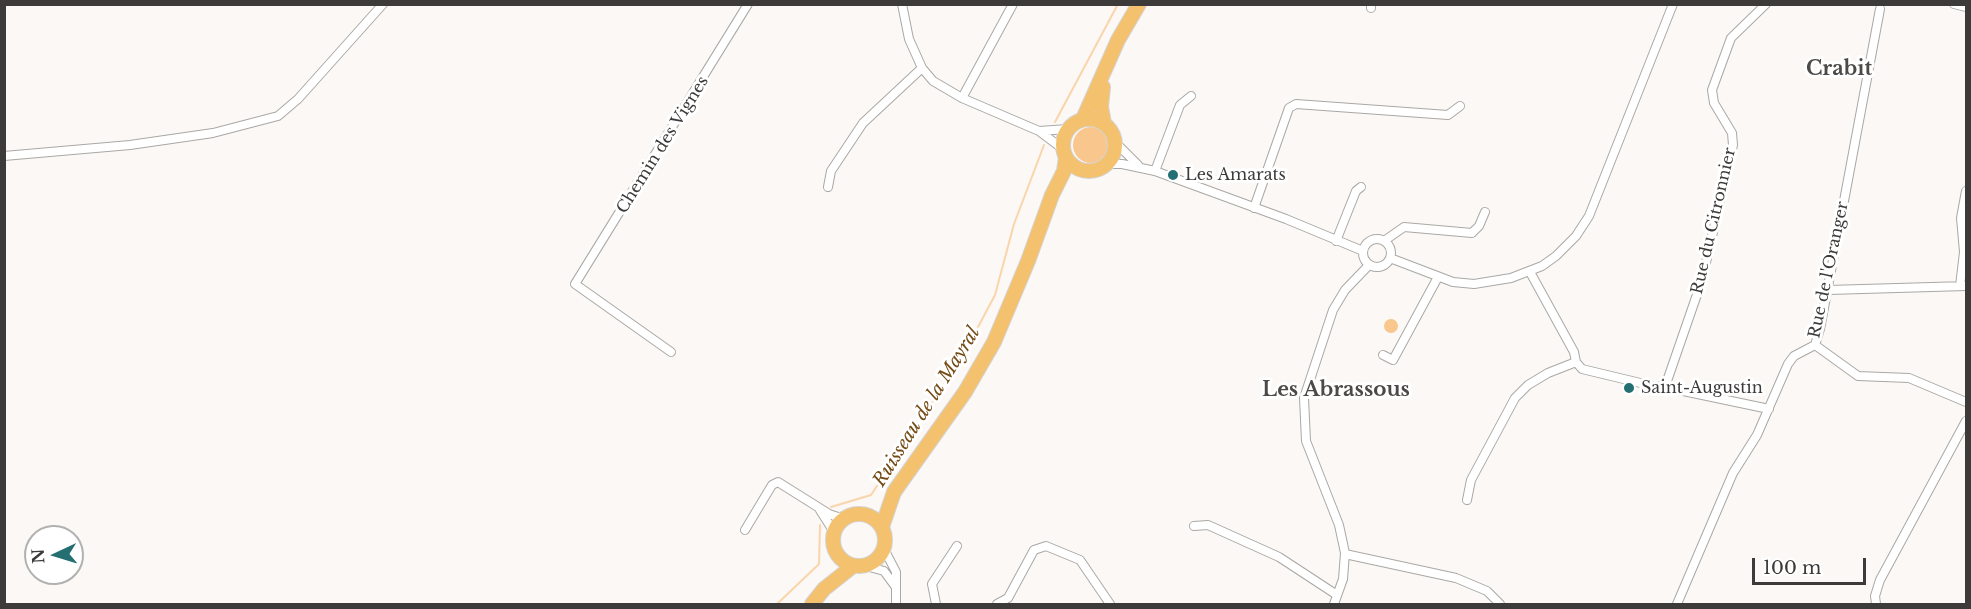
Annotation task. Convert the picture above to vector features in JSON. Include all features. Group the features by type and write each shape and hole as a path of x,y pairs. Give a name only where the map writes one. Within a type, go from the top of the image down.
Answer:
{"main road":[{"path":"824,589 834,562 834,532 844,519 874,508 894,492 965,392 994,342 1064,171 1068,129 1083,119 1118,40 1140,4"},
{"path":"1104,123 1101,107 1106,68"},
{"path":"1064,153 1072,165 1090,171 1107,164 1114,154 1116,143 1109,128 1094,119 1083,119"},
{"path":"1044,216 1066,184 1083,170"},
{"path":"812,604 824,589 859,566 877,560 884,549 882,527 894,492"},
{"path":"861,514 870,516 882,527"},
{"path":"834,549 838,556 859,566"}],"street":[{"path":"4,156 130,145 213,133 278,116 298,99 383,4"},
{"name":"Chemin des Vignes","path":"671,352 575,284 748,4"},
{"path":"902,4 909,39 922,68 942,88 1039,131 1064,153"},
{"path":"962,98 1013,4"},
{"path":"1390,258 1438,277 1474,284 1496,282 1530,272 1556,256 1576,236 1589,216 1673,4"},
{"name":"Rue du Citronnier","path":"1665,384 1670,378 1702,280 1733,145 1732,133 1714,103 1712,90 1731,38 1766,4"},
{"path":"1954,4 1966,8"},
{"name":"Rue de l'Oranger","path":"1677,604 1733,473 1757,435 1788,364 1794,356 1815,345 1828,290 1881,6"},
{"path":"828,187 831,171 863,123 922,68"},
{"path":"1155,171 1180,105 1191,96"},
{"path":"1254,208 1289,108 1296,104 1448,115 1460,106"},
{"path":"1039,131 1068,129"},
{"path":"1116,143 1128,158 1141,167"},
{"path":"1107,164 1141,167 1155,171 1254,208 1363,251 1369,265"},
{"path":"1336,241 1356,191 1361,187"},
{"path":"1828,290 1964,286 1961,218 1966,190"},
{"path":"1363,251 1371,240 1384,241 1404,227 1472,233 1479,226 1485,212"},
{"path":"1369,265 1381,267 1390,258 1390,251 1384,241"},
{"path":"1334,604 1343,579 1345,554 1339,525 1306,441 1304,398 1333,310 1345,290 1369,265"},
{"path":"1530,272 1574,352 1575,363 1582,369 1657,387 1665,384 1669,388 1769,409"},
{"path":"1383,355 1393,360 1438,277"},
{"path":"1815,345 1858,376 1909,378 1966,402"},
{"path":"1467,500 1471,480 1515,398 1528,385 1548,373 1575,363"},
{"path":"1876,604 1875,596 1880,580 1966,421"},
{"path":"746,530 772,485 778,482 818,507 844,519"},
{"path":"818,507 834,532"},
{"path":"1194,526 1208,525 1279,557 1337,595"},
{"path":"936,604 932,584 957,546"},
{"path":"997,604 1008,598 1034,550 1046,546 1080,560 1110,604"},
{"path":"884,549 896,572 896,604"},
{"path":"1345,554 1456,578 1487,591 1500,604"},
{"path":"859,566 884,571 896,586"}],"shaded area":[{"path":"1091,127 1104,132 1109,145 1104,158 1091,163 1078,158 1073,145 1078,132"},
{"path":"1391,319 1396,321 1398,326 1396,331 1391,333 1386,331 1384,326 1386,321"}],"waterway":[{"name":"Ruisseau de la Mayral","path":"1055,122 1118,4"},
{"name":"Ruisseau de la Mayral","path":"831,507 871,495 961,359 995,295 1014,224 1044,145"},
{"name":"Ruisseau de la Mayral","path":"777,604 819,564 820,525"}],"place":[{"name":"Les Amarats","path":"1173,175"},
{"name":"Saint-Augustin","path":"1629,388"}],"district":[{"name":"Crabit","path":"1839,69"},
{"name":"Les Abrassous","path":"1336,390"}]}
